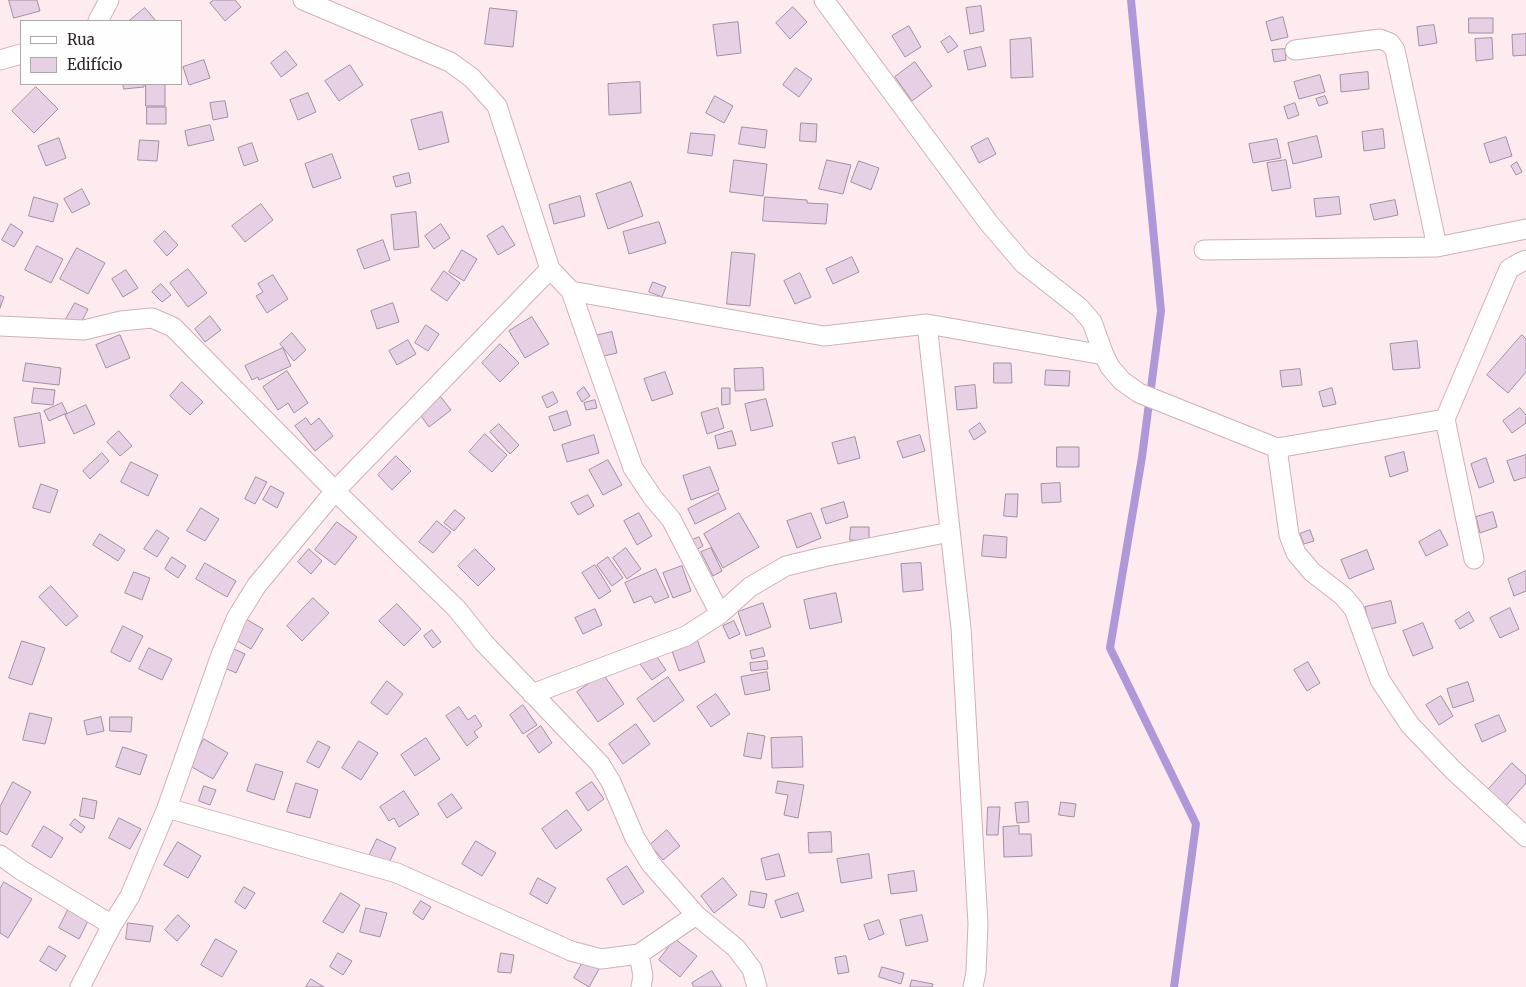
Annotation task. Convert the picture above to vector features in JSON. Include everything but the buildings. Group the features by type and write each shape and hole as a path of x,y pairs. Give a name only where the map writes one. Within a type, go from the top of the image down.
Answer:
{"street":[{"path":"99,20 110,0"},
{"path":"303,0 450,62 472,78 497,106 550,269 571,291 632,468 653,498 671,519 720,614"},
{"path":"824,0 988,222 1023,263 1080,308 1092,322 1110,367 1122,381 1139,392 1278,448 1445,419"},
{"path":"1295,50 1380,39 1390,43 1395,50 1436,247"},
{"path":"0,60 20,54"},
{"path":"1204,250 1436,247 1526,229"},
{"path":"1474,559 1445,419 1509,269 1526,260"},
{"path":"80,987 130,896 167,808 221,655 237,617 257,585 335,491 550,269"},
{"path":"571,291 824,336 927,324 1104,355"},
{"path":"0,326 84,330 121,321 152,318 173,327 335,491 457,609 484,643 600,764 611,782 635,838 651,864 696,916 736,948 752,969 757,987"},
{"path":"927,324 961,628 978,924 976,972 973,987"},
{"path":"1278,448 1289,535 1296,553 1312,572 1344,596 1354,610 1380,680 1410,726 1453,770 1526,837"},
{"path":"532,694 686,636 720,614 750,587 786,566 823,556 950,532"},
{"path":"167,808 397,873 571,951 601,960 640,954 696,916"},
{"path":"0,855 112,926"},
{"path":"640,954 643,976 641,987"}],"waterway":[{"path":"1131,0 1161,311 1142,457 1110,648 1196,824 1174,987"}]}
